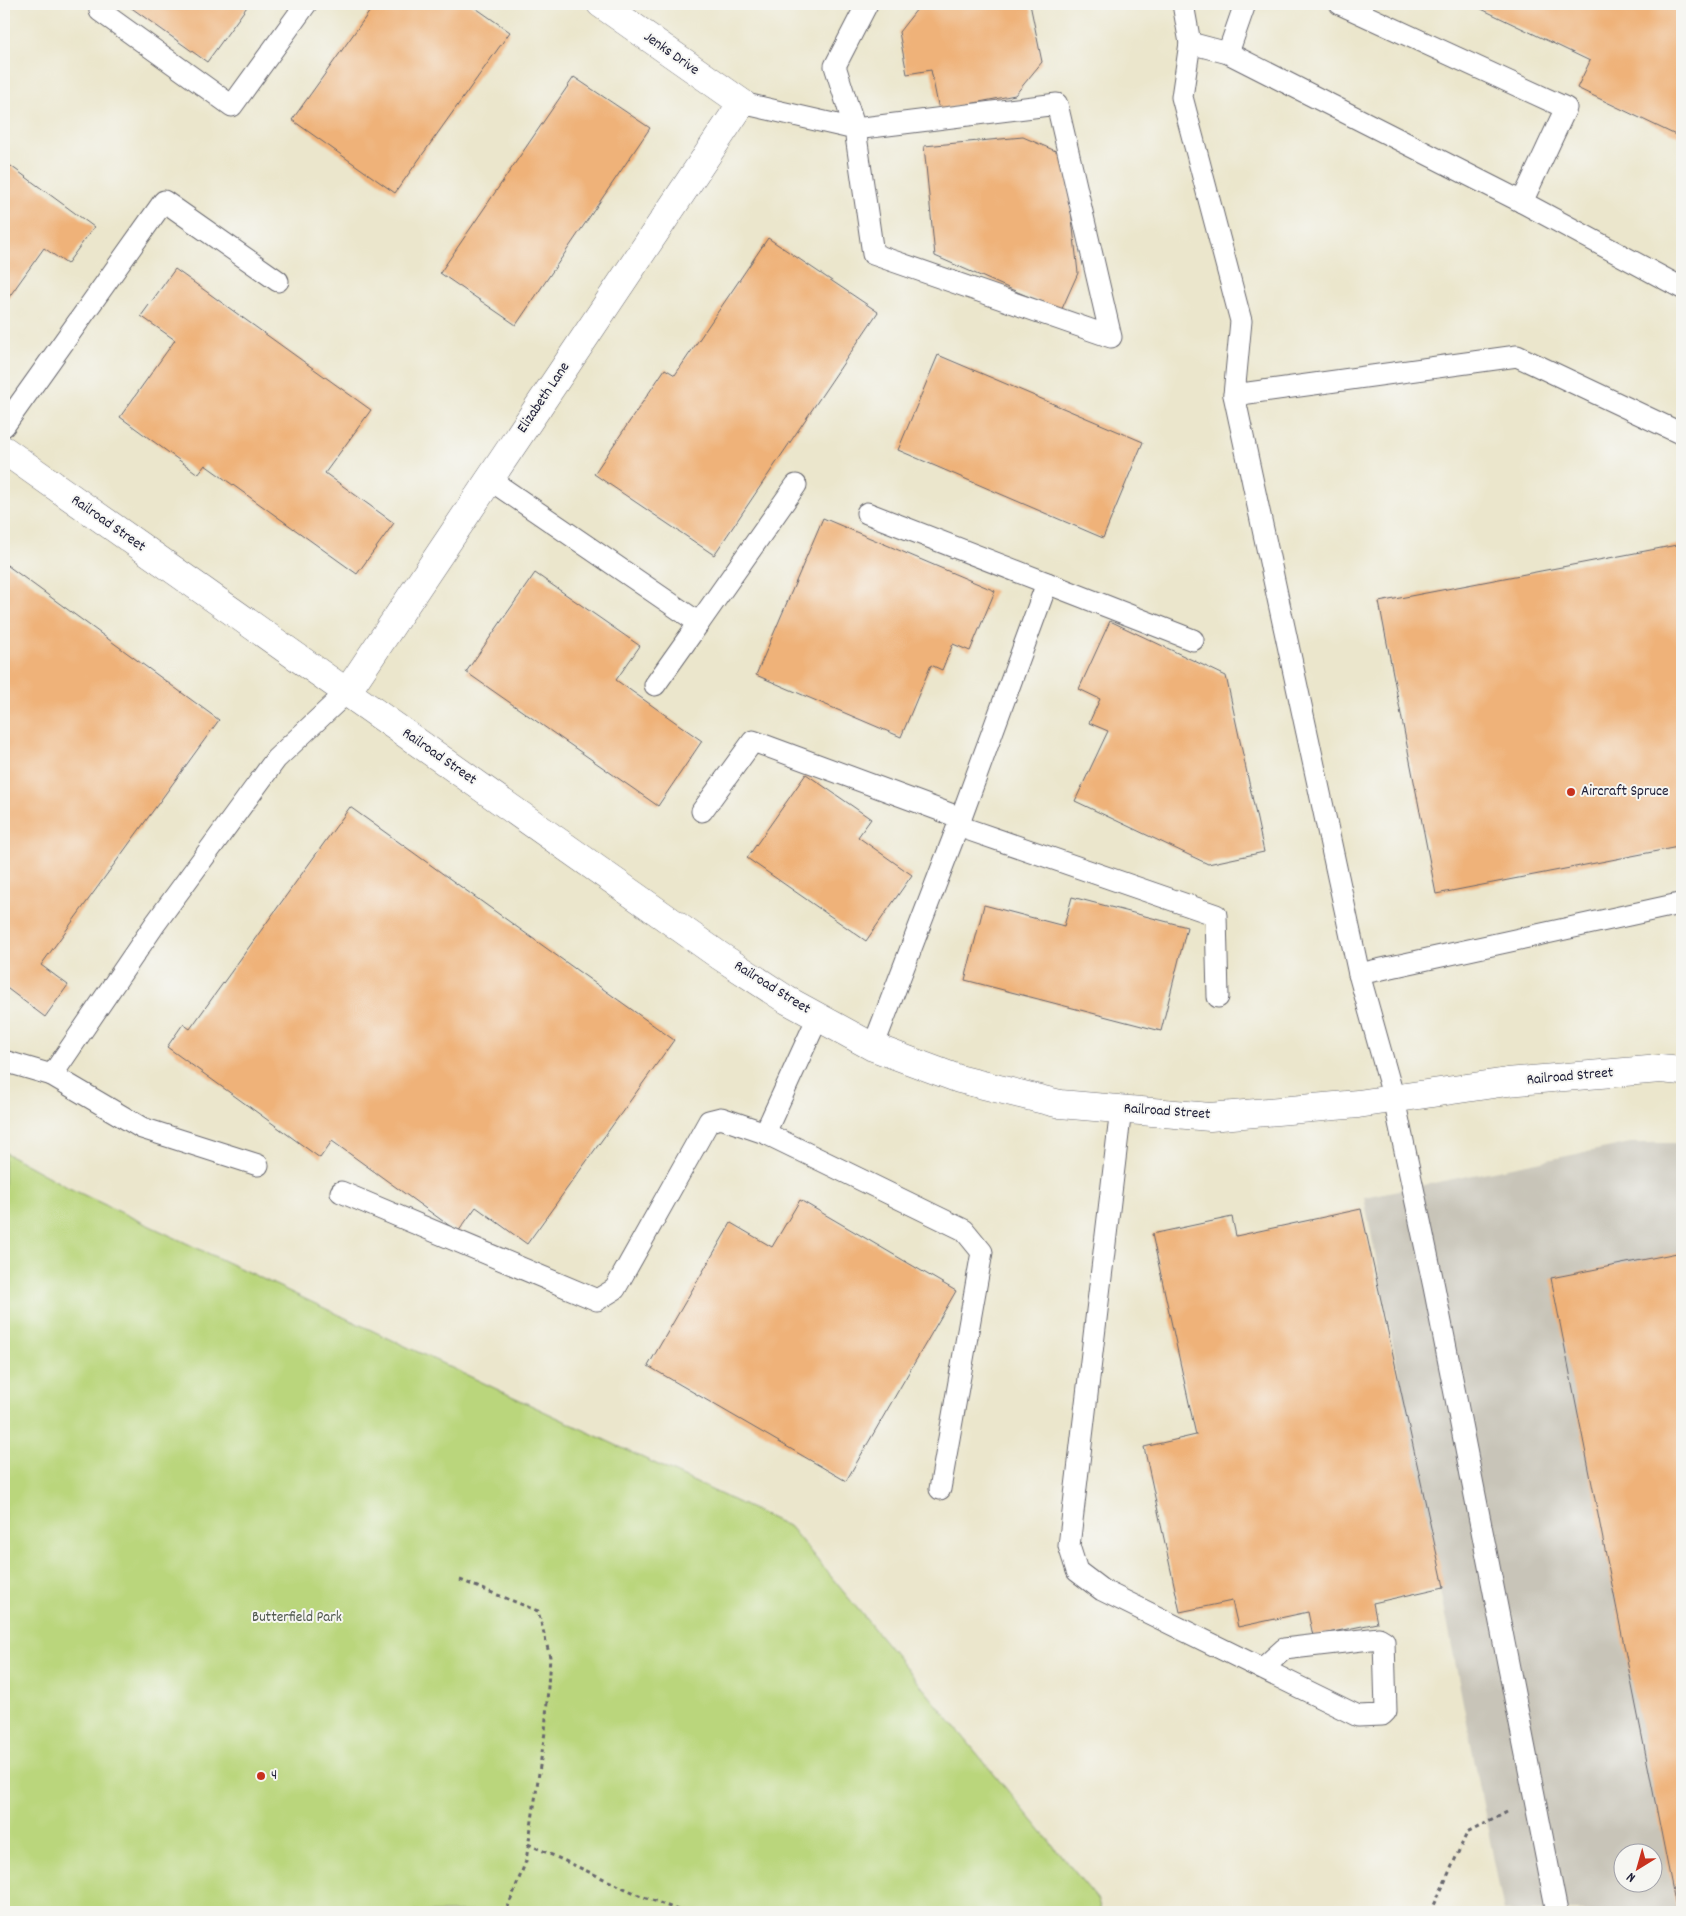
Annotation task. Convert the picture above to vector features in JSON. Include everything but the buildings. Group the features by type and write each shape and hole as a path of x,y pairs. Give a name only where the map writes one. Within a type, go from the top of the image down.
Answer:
{"main road":[{"name":"Jenks Drive","path":"601,4 742,103"},
{"name":"Elizabeth Lane","path":"347,692 742,103"},
{"name":"Railroad Street","path":"4,450 720,956 787,1000 873,1047 959,1079 1060,1104 1210,1117 1358,1104 1507,1082 1660,1069 1682,1071"}],"lane":[{"path":"100,11 232,106 306,4"},
{"path":"742,103 855,129 1057,104 1111,337 873,254 855,129 835,66 867,4"},
{"path":"1183,4 1190,43 1182,97 1241,321 1234,395 1359,974 1394,1099 1434,1287 1557,1912"},
{"path":"1228,53 1245,4"},
{"path":"1340,4 1566,108 1522,202"},
{"path":"1190,43 1228,53 1522,202 1682,288"},
{"path":"4,426 164,201 278,281"},
{"path":"1234,395 1517,356 1682,434"},
{"path":"489,479 699,622"},
{"path":"655,685 796,485"},
{"path":"867,513 1193,640"},
{"path":"873,1047 959,822 1046,583"},
{"path":"52,1075 155,924 276,759 347,692"},
{"path":"702,811 753,741 959,822 1216,915 1218,997"},
{"path":"1359,974 1679,904"},
{"path":"765,1133 818,1017"},
{"path":"4,1062 52,1075 142,1128 258,1166"},
{"path":"1121,1109 1069,1546 1077,1571 1102,1590 1358,1716 1382,1715 1386,1711 1384,1641 1379,1638 1284,1649 1262,1668"},
{"path":"341,1192 597,1300 615,1289 709,1121 721,1118 765,1133 964,1230 982,1252 940,1489"}],"path":[{"path":"460,1580 538,1612 550,1657 545,1732 526,1861 506,1912"},
{"path":"1431,1912 1467,1833 1535,1798"},
{"path":"528,1844 639,1895 683,1912"}],"shaded area":[{"path":"1631,1143 1682,1143 1682,1912 1504,1912 1364,1197"}],"green space":[{"name":"Butterfield Park","path":"4,1152 67,1187 790,1527 1098,1900 1101,1912 4,1912"}],"place":[{"name":"Aircraft Spruce","path":"1571,792"},
{"name":"4","path":"261,1776"}]}
